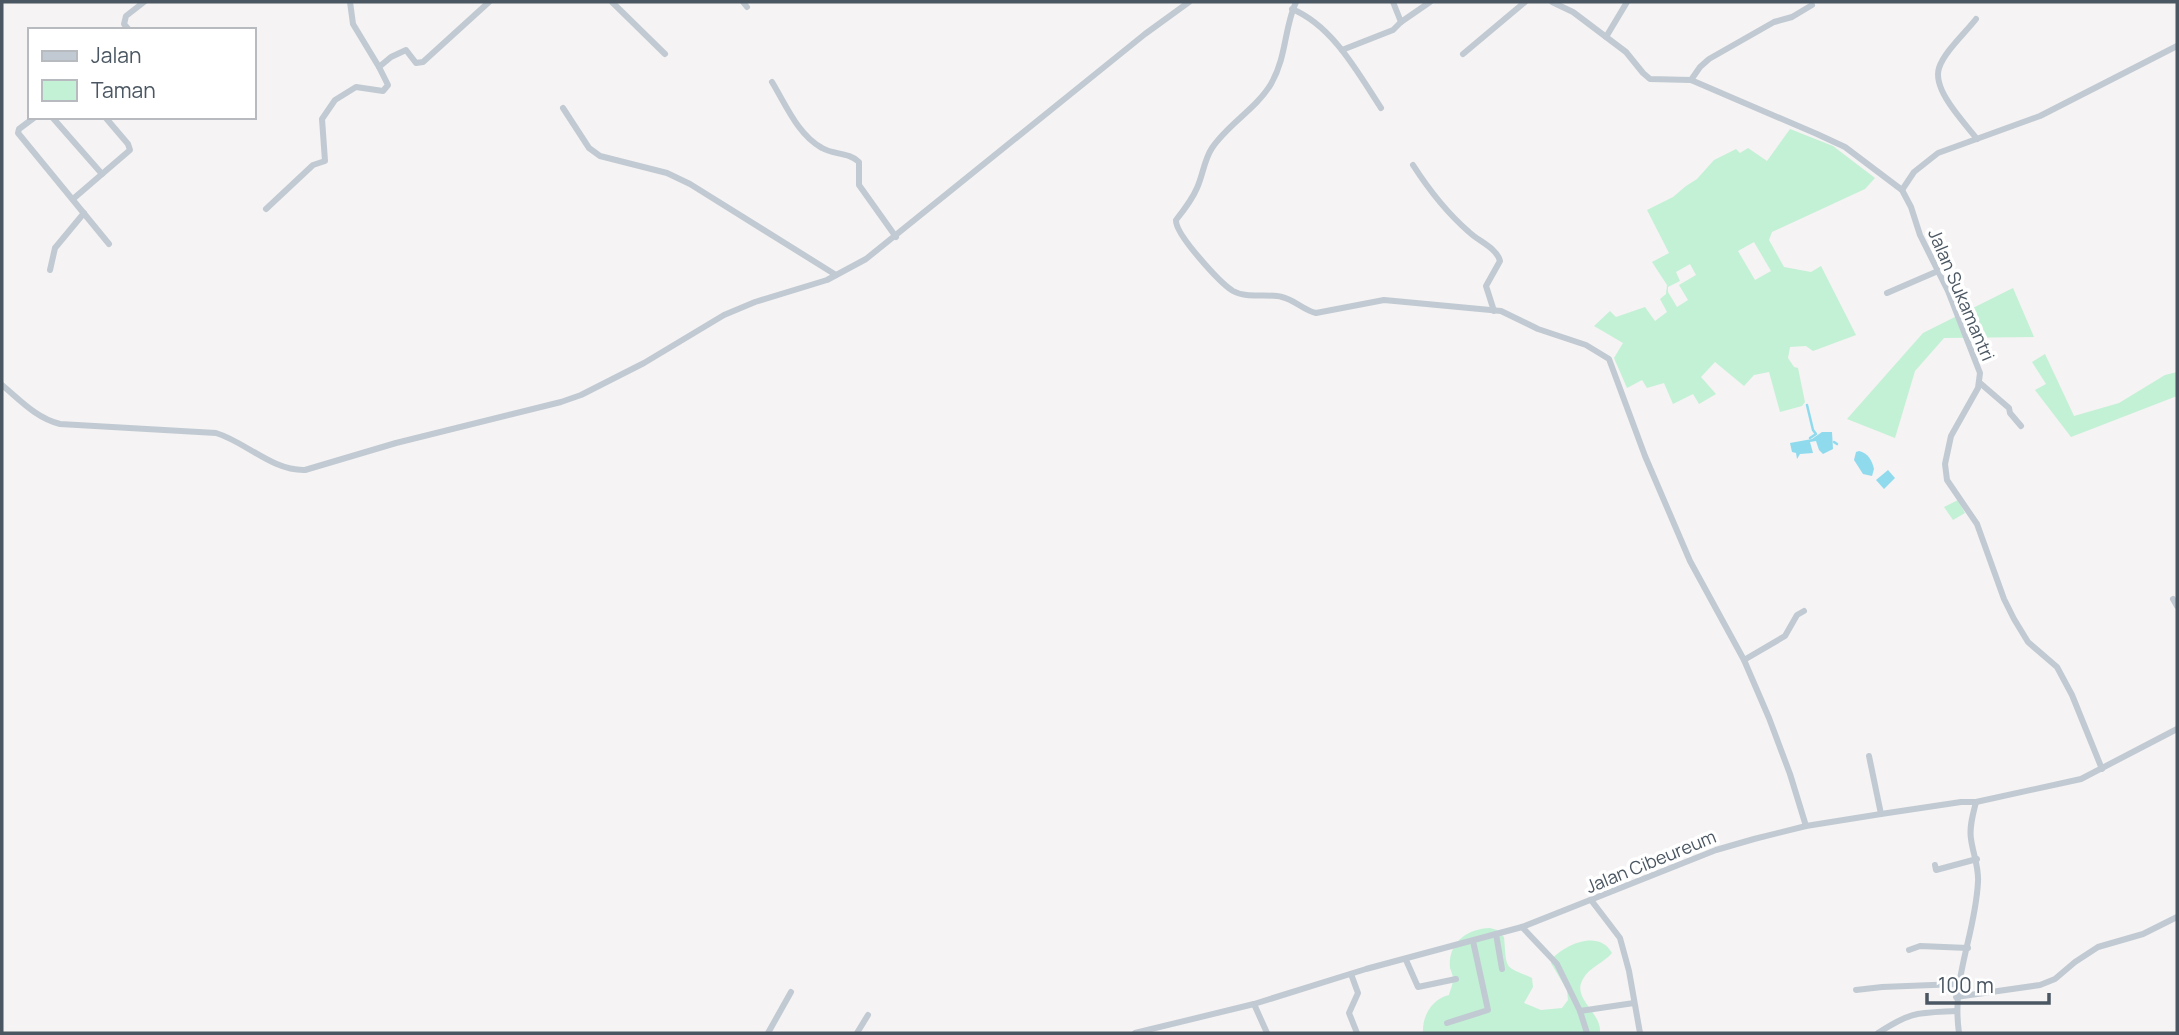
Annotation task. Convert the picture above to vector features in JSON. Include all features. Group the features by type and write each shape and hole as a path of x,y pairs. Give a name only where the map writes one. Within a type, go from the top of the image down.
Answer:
{"street":[{"path":"128,28 124,24 126,16 145,2"},
{"path":"266,209 313,165 325,161 322,119 335,100 356,88 383,91 388,85 351,19 349,2"},
{"path":"379,66 406,50 416,63 423,62 489,2"},
{"path":"603,2 612,2 665,54"},
{"path":"2,385 36,414 49,421 60,424 216,433 232,439 279,466 304,470 581,395 644,363 724,315 836,275 866,259 1189,2"},
{"path":"1296,2 1292,9 1284,55 1271,84 1226,130 1212,149 1205,161 1198,187 1176,220 1177,228 1220,279 1238,293 1280,296 1316,313 1384,300 1508,313 1538,329 1586,345 1609,359 1645,456 1690,561 1744,660 1786,763 1805,827"},
{"path":"1393,2 1401,22"},
{"path":"1342,50 1393,30 1430,2"},
{"path":"1463,54 1525,2"},
{"name":"Jalan Sukamantri","path":"1552,2 1573,12 1626,52 1650,79 1691,80 1845,147 1902,190 1968,338 1980,373 1980,383 1951,436 1945,464 1947,480 1977,524 2014,620 2028,642 2052,661 2072,695 2102,769"},
{"path":"1606,37 1626,2"},
{"path":"1691,80 1709,60 1774,22 1792,17 1812,5"},
{"path":"1292,9 1310,21 1342,50 1381,108"},
{"path":"1976,19 1938,70 1945,97 1977,139"},
{"path":"1902,190 1914,173 1938,153 2040,116 2177,46"},
{"path":"772,82 798,126 811,141 827,151 854,157 859,162 859,185 895,237"},
{"path":"563,108 589,148 600,156 667,173 690,184 836,275"},
{"path":"33,119 18,133 109,244"},
{"path":"54,119 102,174"},
{"path":"73,199 128,153 130,147 107,119"},
{"path":"1413,164 1442,205 1470,233 1498,254 1500,261 1486,286 1494,311"},
{"path":"50,270 55,248 84,213"},
{"path":"1887,293 1938,271"},
{"path":"1980,383 2010,409 2010,413 2021,426"},
{"path":"1744,660 1789,633 1794,620 1804,611"},
{"name":"Jalan Cibeureum","path":"1135,1033 1254,1004 1522,927 1716,850 1805,827 1961,802 1976,802 2081,779 2177,729"},
{"path":"1869,756 1881,814"},
{"path":"1959,1033 1956,997 1960,971 1968,948 1978,882 1971,839 1976,802"},
{"path":"1935,865 1936,870 1976,859"},
{"path":"1591,900 1620,938 1640,1033"},
{"path":"1956,997 2040,985 2055,979 2098,947 2143,934 2177,917"},
{"path":"1522,927 1557,964 1580,1011 1587,1033"},
{"path":"1496,934 1502,969"},
{"path":"1473,941 1490,1018"},
{"path":"1909,950 1920,946 1968,948"},
{"path":"1406,960 1418,987 1456,979"},
{"path":"1351,974 1358,993 1349,1013 1357,1033"},
{"path":"1856,990 1958,984"},
{"path":"768,1033 791,992"},
{"path":"1580,1011 1634,1003"},
{"path":"1254,1004 1267,1033"},
{"path":"1447,1023 1488,1010"},
{"path":"1878,1033 1916,1013 1956,1011"},
{"path":"857,1033 867,1015"}],"green space":[{"path":"1790,129 1833,146 1875,178 1865,189 1772,232 1769,240 1784,267 1811,272 1821,266 1856,335 1813,351 1806,346 1790,347 1788,358 1794,367 1798,368 1805,402 1802,406 1780,412 1769,372 1754,375 1744,386 1715,362 1701,377 1716,394 1699,404 1693,394 1673,404 1664,383 1647,388 1642,380 1627,388 1614,358 1623,343 1594,326 1610,311 1616,317 1645,307 1655,321 1667,312 1660,299 1666,294 1667,285 1652,262 1669,253 1647,210 1673,197 1697,179 1714,160 1736,149 1740,153 1748,148 1767,161","holes":["1754,242 1771,271 1755,280 1738,251","1690,264 1696,275 1679,285 1688,300 1677,307 1668,287 1680,281 1676,272"]},
{"path":"2013,288 2034,337 1944,338 1915,371 1895,438 1847,419 1923,333"},
{"path":"2045,354 2074,416 2119,403 2165,375 2177,372 2177,396 2071,437 2035,390 2046,384 2032,362"},
{"path":"1958,500 1965,513 1953,520 1944,507"},
{"path":"1490,928 1497,930 1504,937 1508,965 1532,978 1533,987 1524,1003 1541,1010 1562,1008 1568,1000 1567,990 1551,963 1557,954 1573,944 1591,940 1606,946 1612,953 1589,971 1580,986 1581,993 1599,1025 1600,1033 1423,1033 1424,1020 1429,1009 1438,1000 1449,995 1453,979 1450,959 1456,944 1467,934"}],"water":[{"path":"1822,432 1832,432 1833,449 1823,454 1816,441 1810,442 1813,453 1800,454 1797,459 1790,443 1812,439"},
{"path":"1859,451 1871,460 1874,469 1872,476 1863,474 1854,460 1856,452"},
{"path":"1888,470 1895,478 1884,489 1876,480"}],"waterway":[{"path":"1807,405 1816,434 1810,438"}]}
